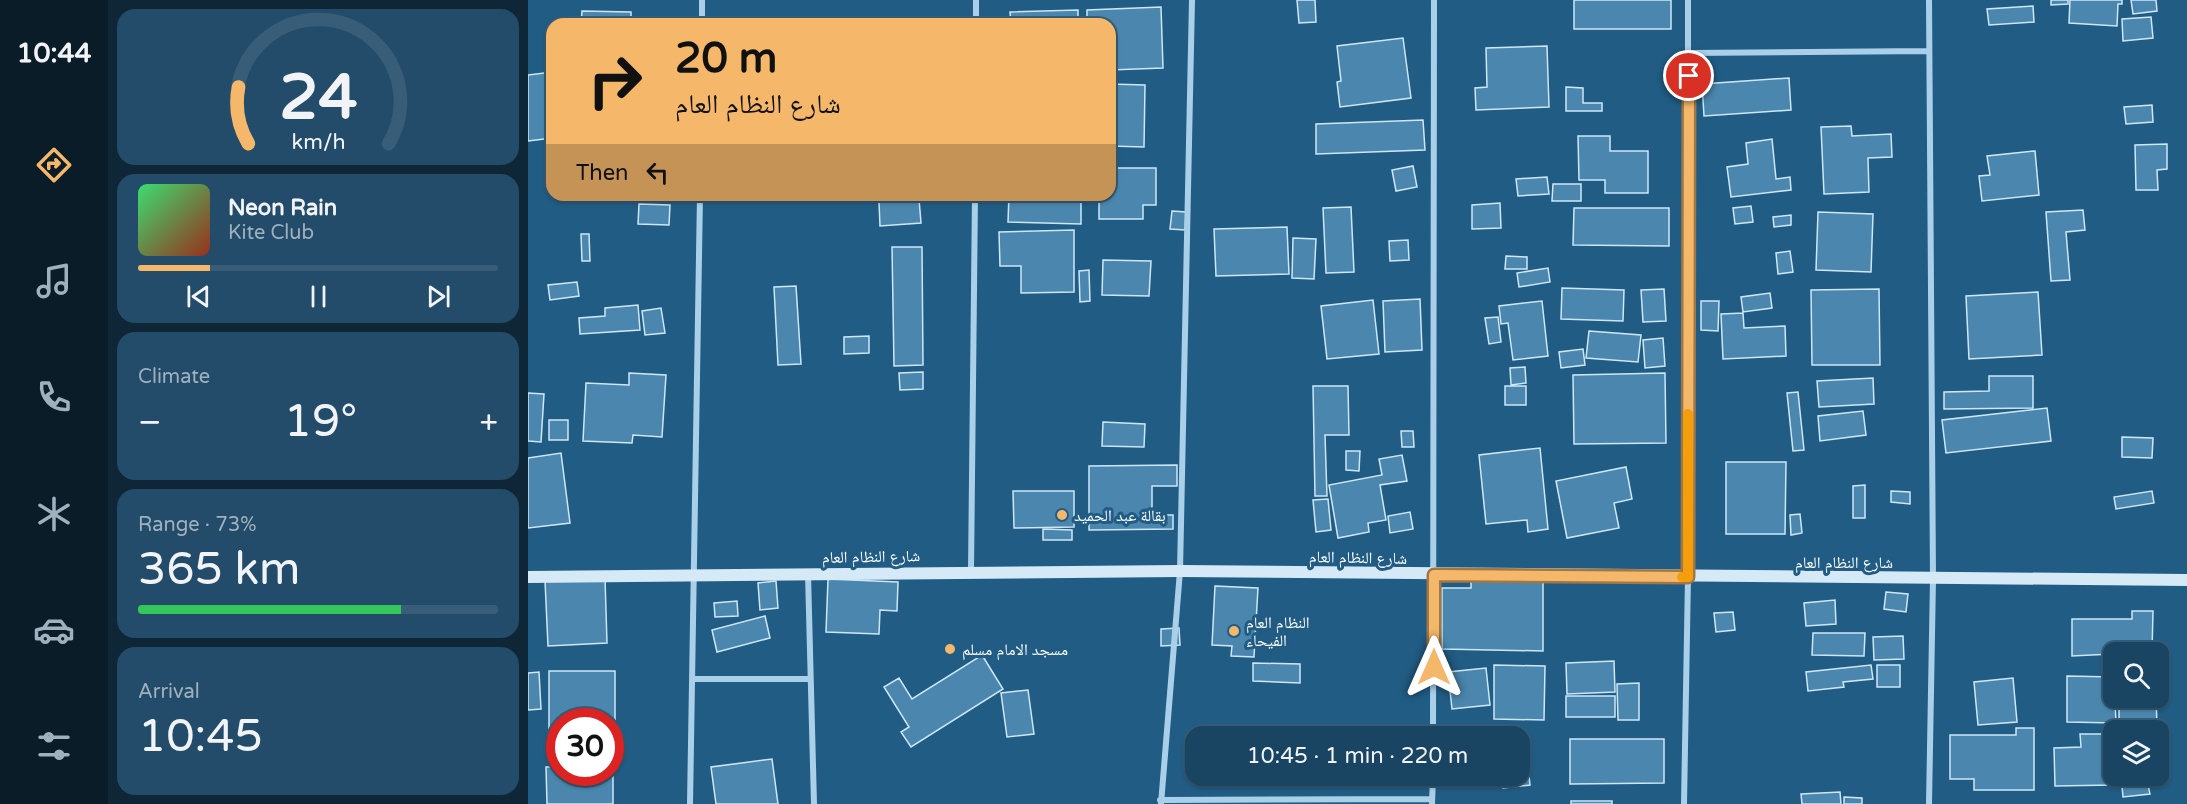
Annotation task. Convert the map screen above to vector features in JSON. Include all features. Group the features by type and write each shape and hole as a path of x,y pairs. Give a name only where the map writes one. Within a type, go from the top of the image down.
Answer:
{"street":[{"path":"702,0 702,18"},
{"path":"976,0 976,18"},
{"path":"1192,0 1180,571 1161,802 1432,801 1433,786"},
{"path":"1433,726 1434,0"},
{"path":"1684,804 1688,577 1688,0"},
{"path":"1929,0 1934,579 1929,804"},
{"path":"1689,52 1929,51"},
{"path":"690,804 700,201"},
{"path":"971,572 975,201"},
{"name":"شارع النظام العام","path":"528,577 1180,571 2187,580"},
{"path":"808,573 814,804"},
{"path":"692,679 810,679"}],"building":[{"path":"1297,0 1315,0 1316,22 1299,23"},
{"path":"1574,0 1671,0 1671,29 1574,29"},
{"path":"2051,0 2068,0 2068,4 2051,5"},
{"path":"2070,0 2122,0 2122,4 2118,4 2117,26 2069,23"},
{"path":"2131,0 2156,0 2157,11 2133,14"},
{"path":"2033,6 2034,22 1989,25 1987,9"},
{"path":"1161,7 1163,68 1116,70 1116,18 1087,18 1087,10"},
{"path":"1078,10 1078,18 1010,18 1010,12"},
{"path":"582,11 631,12 631,18 581,18"},
{"path":"2151,17 2153,38 2123,41 2122,19"},
{"path":"1403,38 1411,98 1340,107 1337,82 1341,81 1337,46"},
{"path":"1547,46 1549,107 1476,110 1475,88 1487,87 1486,48"},
{"path":"546,73 546,139 528,141 528,75"},
{"path":"1789,78 1791,110 1704,116 1702,84"},
{"path":"1116,84 1145,85 1144,147 1116,146"},
{"path":"1566,87 1583,88 1583,103 1602,103 1602,111 1566,111"},
{"path":"2152,105 2153,122 2126,124 2124,107"},
{"path":"1423,120 1425,150 1316,154 1316,124"},
{"path":"1851,126 1852,136 1891,134 1892,157 1868,158 1869,192 1824,194 1821,127"},
{"path":"1578,136 1610,136 1610,151 1648,151 1648,193 1605,193 1605,180 1579,180"},
{"path":"1772,139 1776,179 1790,177 1791,190 1731,197 1727,167 1748,164 1746,143"},
{"path":"2167,144 2167,169 2157,170 2158,190 2136,190 2135,145"},
{"path":"2035,151 2039,195 1982,201 1979,176 1990,175 1987,156"},
{"path":"1413,166 1417,187 1396,191 1392,170"},
{"path":"1116,168 1156,168 1156,205 1143,205 1143,219 1099,219 1099,201 1116,201"},
{"path":"1547,177 1549,194 1518,196 1516,179"},
{"path":"1553,184 1581,184 1581,201 1552,201"},
{"path":"919,201 921,223 880,226 879,202"},
{"path":"1009,201 1081,201 1081,224 1008,222"},
{"path":"1500,203 1501,228 1472,229 1472,205"},
{"path":"639,204 670,205 669,225 638,224"},
{"path":"1751,206 1753,222 1735,224 1733,208"},
{"path":"1351,207 1354,272 1326,273 1323,208"},
{"path":"1574,208 1669,208 1669,246 1573,245"},
{"path":"2083,210 2085,230 2066,232 2070,280 2051,281 2046,212"},
{"path":"1172,211 1186,212 1185,230 1170,229"},
{"path":"1818,212 1873,214 1871,272 1816,270"},
{"path":"1791,215 1791,225 1774,227 1773,217"},
{"path":"1287,227 1289,274 1216,276 1214,229"},
{"path":"1074,230 1074,292 1021,293 1021,266 1000,266 999,232"},
{"path":"581,234 589,234 590,261 582,261"},
{"path":"1293,238 1316,239 1314,279 1292,278"},
{"path":"1408,240 1409,260 1390,261 1389,241"},
{"path":"892,247 922,247 923,365 894,366"},
{"path":"1790,251 1793,272 1778,274 1776,253"},
{"path":"1506,256 1527,257 1527,269 1505,269"},
{"path":"1103,260 1151,261 1149,296 1102,295"},
{"path":"1548,268 1550,282 1519,287 1517,273"},
{"path":"1089,270 1090,301 1080,302 1079,271"},
{"path":"577,282 579,296 550,300 548,285"},
{"path":"796,286 801,364 778,365 774,287"},
{"path":"1562,288 1624,290 1623,321 1561,319"},
{"path":"1664,289 1666,321 1643,322 1641,290"},
{"path":"1879,289 1880,365 1812,365 1811,290"},
{"path":"2038,292 2042,355 1969,359 1966,296"},
{"path":"1770,293 1772,308 1743,312 1741,297"},
{"path":"1420,299 1422,350 1385,352 1383,301"},
{"path":"1373,300 1379,354 1327,359 1321,306"},
{"path":"1542,301 1548,356 1513,360 1508,323 1501,324 1499,306"},
{"path":"1701,301 1719,301 1718,331 1701,330"},
{"path":"638,305 640,330 580,334 579,318 605,316 605,308"},
{"path":"661,308 665,333 645,335 642,311"},
{"path":"1743,313 1744,328 1785,326 1786,356 1723,359 1721,314"},
{"path":"1498,317 1501,342 1489,344 1485,318"},
{"path":"1589,331 1641,335 1638,362 1586,358"},
{"path":"869,336 869,353 844,354 844,337"},
{"path":"1663,338 1665,366 1645,368 1643,340"},
{"path":"1583,349 1585,365 1561,368 1559,352"},
{"path":"1525,367 1526,383 1511,385 1510,368"},
{"path":"923,372 923,389 900,390 899,373"},
{"path":"629,373 666,375 662,437 633,435 632,443 583,441 586,383 629,385"},
{"path":"1665,373 1666,443 1574,444 1573,375"},
{"path":"1989,376 2033,376 2033,408 1944,409 1944,392 1989,391"},
{"path":"1873,378 1874,404 1819,407 1817,381"},
{"path":"1313,386 1348,386 1349,435 1325,435 1327,496 1315,496"},
{"path":"1505,386 1526,386 1526,405 1505,405"},
{"path":"1798,392 1804,450 1793,451 1787,393"},
{"path":"528,393 544,394 541,442 528,441"},
{"path":"2047,408 2051,441 1946,453 1942,420"},
{"path":"1863,411 1866,435 1820,441 1818,416"},
{"path":"549,420 568,420 568,440 549,440"},
{"path":"1103,422 1145,424 1144,447 1102,446"},
{"path":"1401,431 1413,431 1414,447 1402,447"},
{"path":"2122,437 2153,438 2152,458 2122,457"},
{"path":"1540,448 1548,529 1528,532 1527,520 1486,524 1479,455"},
{"path":"1346,451 1360,451 1359,471 1346,470"},
{"path":"561,453 570,523 528,528 528,458"},
{"path":"1402,455 1407,481 1380,485 1386,520 1368,523 1369,532 1338,538 1329,485 1382,475 1379,459"},
{"path":"1726,462 1786,462 1785,534 1726,534"},
{"path":"1177,465 1177,486 1152,486 1152,515 1173,515 1173,529 1089,530 1089,466"},
{"path":"1626,467 1632,499 1614,503 1619,528 1567,538 1556,481"},
{"path":"1865,485 1865,518 1853,518 1853,486"},
{"path":"1013,491 1074,491 1074,527 1014,528"},
{"path":"1891,491 1910,492 1910,504 1891,502"},
{"path":"2152,491 2154,503 2116,509 2114,497"},
{"path":"1328,499 1331,530 1316,532 1313,500"},
{"path":"1410,512 1413,529 1390,533 1388,516"},
{"path":"1800,514 1802,533 1791,535 1790,515"},
{"path":"1043,529 1072,530 1072,540 1043,540"},
{"path":"605,578 607,643 548,646 545,581"},
{"path":"828,579 898,582 897,611 880,610 879,634 826,632"},
{"path":"776,581 778,608 760,610 758,583"},
{"path":"1471,581 1543,581 1543,651 1442,649 1442,588 1471,588"},
{"path":"1215,586 1258,588 1254,657 1231,656 1232,646 1212,645"},
{"path":"1886,592 1908,594 1906,612 1884,609"},
{"path":"1835,600 1836,624 1806,626 1804,603"},
{"path":"737,601 738,616 715,617 714,603"},
{"path":"2132,611 2153,611 2152,642 2103,642 2103,654 2072,656 2072,619 2132,619"},
{"path":"1733,612 1735,630 1716,632 1714,613"},
{"path":"765,616 770,638 717,652 712,630"},
{"path":"1179,628 1180,645 1161,646 1161,629"},
{"path":"1813,633 1865,633 1864,656 1812,655"},
{"path":"1903,636 1904,659 1874,660 1873,637"},
{"path":"982,655 1003,689 911,747 901,732 909,727 884,687 899,678 912,699"},
{"path":"1614,661 1615,692 1567,694 1566,663"},
{"path":"1253,663 1300,664 1300,683 1253,681"},
{"path":"1494,665 1545,666 1544,720 1494,719"},
{"path":"1871,665 1873,679 1843,682 1844,687 1808,691 1806,672"},
{"path":"1877,665 1900,665 1900,687 1877,687"},
{"path":"1486,668 1490,705 1452,709 1448,672"},
{"path":"549,671 615,671 615,708 549,708"},
{"path":"539,672 541,709 528,710 528,673"},
{"path":"2067,676 2103,677 2103,708 2115,708 2116,720 2103,720 2103,723 2067,722"},
{"path":"2013,678 2017,722 1978,725 1974,682"},
{"path":"1639,683 1639,720 1618,720 1617,684"},
{"path":"1028,690 1034,734 1007,737 1001,693"},
{"path":"1566,696 1615,696 1615,717 1566,717"},
{"path":"2119,708 2156,708 2157,720 2119,720"},
{"path":"2016,728 2034,728 2034,790 1974,790 1974,779 1950,779 1950,735 2016,735"},
{"path":"2080,734 2103,734 2103,785 2055,786 2054,748 2081,747"},
{"path":"1570,739 1664,739 1664,783 1570,784"},
{"path":"772,759 778,804 716,804 711,767"},
{"path":"547,786 613,786 613,804 547,804"},
{"path":"2122,786 2148,786 2150,794 2123,797"},
{"path":"1840,792 1841,804 1802,804 1801,794"},
{"path":"1844,797 1862,798 1862,804 1844,804"},
{"path":"1571,801 1612,801 1612,804 1571,804"}],"slow traffic":[{"path":"1682,577 1688,577 1688,414"}],"place":[{"name":"بقالة عبد الحميد","path":"1062,515"},
{"name":"النظام العام الفيحاء","path":"1234,631"},
{"name":"مسجد الامام مسلم","path":"950,649"}],"route":[{"path":"1434,667 1434,575 1688,577 1689,76"}]}
